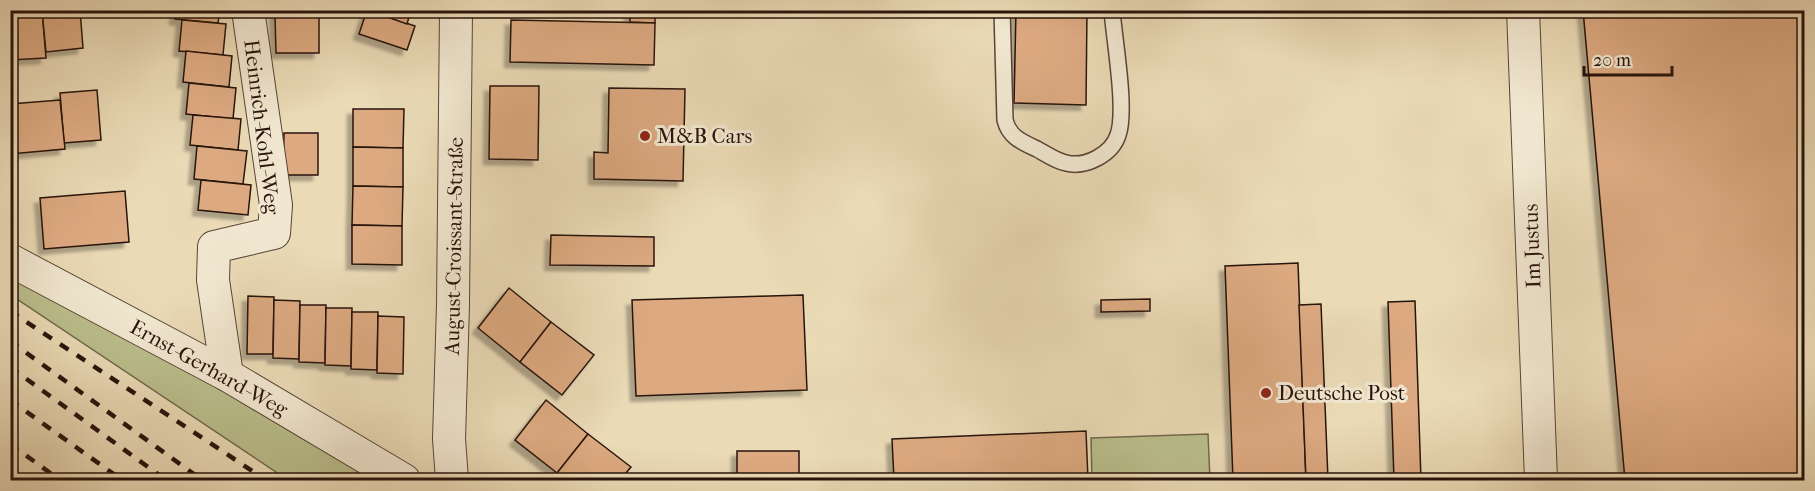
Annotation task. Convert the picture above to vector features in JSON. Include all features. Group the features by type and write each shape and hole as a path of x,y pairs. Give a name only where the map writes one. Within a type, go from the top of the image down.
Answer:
{"street":[{"name":"Heinrich-Kohl-Weg","path":"227,375 213,280 214,247 274,233 276,205 248,10"},
{"name":"August-Croissant-Straße","path":"452,480 449,439 456,10"},
{"name":"Im Justus","path":"1522,10 1541,480"},
{"name":"Ernst-Gerhard-Weg","path":"10,260 227,375 404,480"}],"lane":[{"path":"1002,10 1007,130 1017,139 1064,163 1072,164 1103,155 1113,146 1119,134 1120,97 1112,10"}],"green space":[{"path":"10,266 425,480 288,480 11,295"},
{"path":"1208,434 1210,480 1092,480 1091,438"}],"building":[{"path":"10,10 42,10 46,58 10,60"},
{"path":"42,10 80,10 83,48 46,52"},
{"path":"176,10 220,10 218,23 175,19"},
{"path":"275,10 319,10 319,16 275,16"},
{"path":"367,10 415,26 407,50 359,34"},
{"path":"368,10 411,10 407,24"},
{"path":"630,10 655,10 655,23 630,22"},
{"path":"1016,10 1087,10 1086,105 1014,103"},
{"path":"1583,10 1804,10 1804,480 1625,480"},
{"path":"275,16 319,16 319,53 276,53"},
{"path":"182,20 226,24 223,55 179,51"},
{"path":"511,20 655,23 654,65 510,62"},
{"path":"186,51 232,56 229,87 183,82"},
{"path":"189,83 236,88 233,119 186,114"},
{"path":"490,86 539,86 538,160 489,159"},
{"path":"609,88 685,89 683,181 594,179 594,152 608,153"},
{"path":"97,90 101,140 64,143 60,93"},
{"path":"60,100 65,149 10,154 10,104"},
{"path":"353,109 404,109 403,148 353,147"},
{"path":"193,115 241,119 238,150 190,145"},
{"path":"284,133 318,133 318,175 283,175"},
{"path":"197,146 247,151 243,184 194,179"},
{"path":"353,147 403,148 403,187 353,186"},
{"path":"201,180 251,185 248,215 198,210"},
{"path":"353,186 403,187 402,226 352,225"},
{"path":"125,191 129,242 44,249 40,198"},
{"path":"352,225 402,226 402,265 352,264"},
{"path":"551,235 654,237 654,266 550,265"},
{"name":"Deutsche Post","path":"1298,263 1306,480 1233,480 1225,266"},
{"path":"509,288 551,322 520,362 478,328"},
{"path":"803,295 807,390 636,396 632,300"},
{"path":"248,296 274,297 273,354 247,354"},
{"path":"1150,299 1150,311 1101,312 1101,300"},
{"path":"274,300 300,301 299,359 273,358"},
{"path":"1415,301 1421,480 1394,480 1388,302"},
{"path":"1321,304 1328,480 1306,480 1299,305"},
{"path":"300,305 326,305 325,363 299,362"},
{"path":"326,308 352,308 351,366 325,365"},
{"path":"352,312 378,312 377,370 351,369"},
{"path":"378,316 404,317 403,374 377,373"},
{"path":"551,322 594,355 562,395 520,362"},
{"path":"546,400 588,434 557,473 515,440"},
{"path":"1086,431 1088,480 894,480 892,439"},
{"path":"588,434 631,467 620,480 566,480 557,473"},
{"path":"737,451 799,451 799,480 737,480"}],"railway":[{"path":"10,311 266,480"},
{"path":"10,341 202,480"},
{"path":"10,367 166,480"},
{"path":"10,400 122,480"},
{"path":"10,444 60,480"},
{"path":"10,468 27,480"}],"place":[{"name":"M&B Cars","path":"645,136"},
{"name":"Deutsche Post","path":"1266,393"}]}
